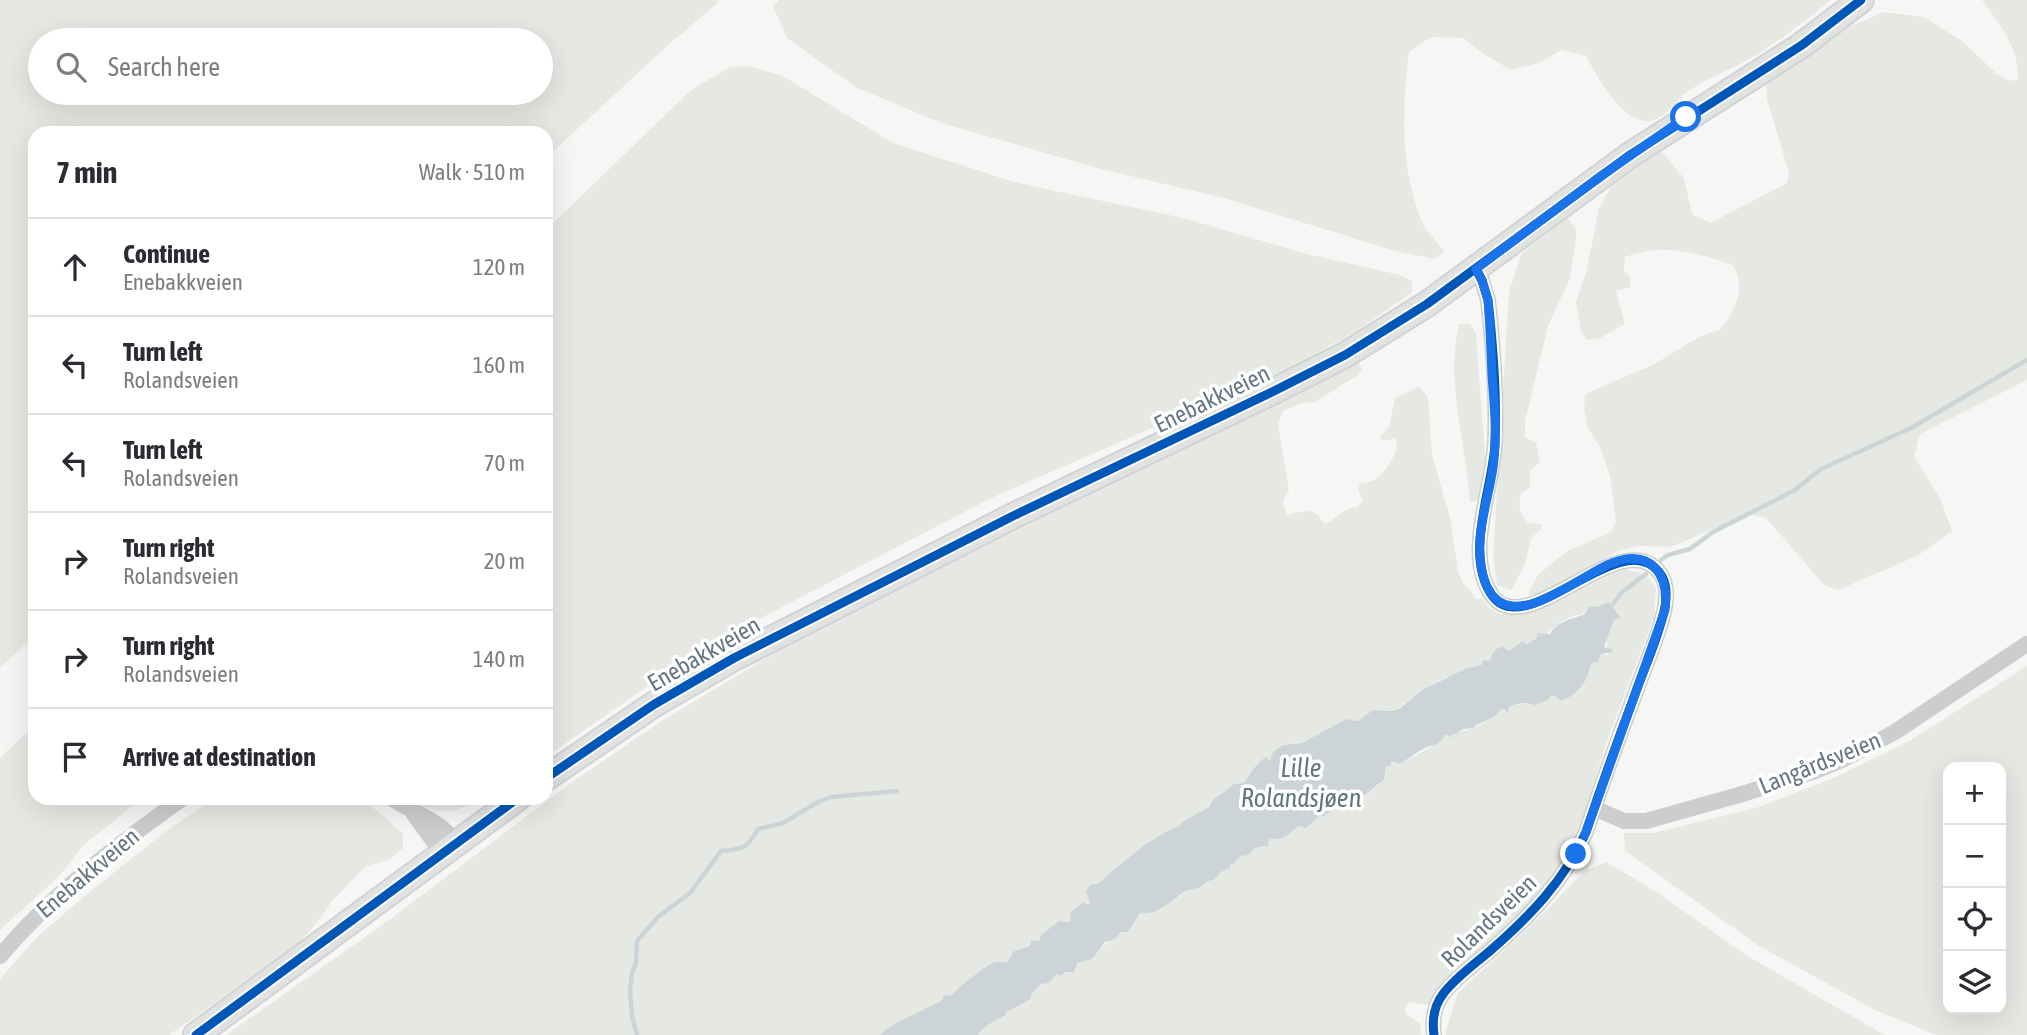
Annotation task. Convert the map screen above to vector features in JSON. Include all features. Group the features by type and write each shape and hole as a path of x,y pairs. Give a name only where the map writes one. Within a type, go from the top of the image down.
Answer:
{"main road":[{"name":"Enebakkveien","path":"553,773 653,705 724,663 1013,516 1334,360 1410,315 1630,155 1802,45 1861,0"},
{"path":"196,1035 508,805"}],"street":[{"name":"Rolandsveien","path":"1434,1035 1433,1018 1442,994 1526,918 1553,887 1576,854 1665,610 1665,582 1661,574 1649,564 1625,560 1612,563 1553,595 1532,603 1508,605 1491,594 1484,578 1480,545 1494,461 1495,423 1488,300 1476,269"},
{"name":"Langårdsveien","path":"1594,808 1624,821 1636,822 1739,795 1815,771 1853,755 1895,732 2027,644"},
{"name":"Enebakkveien","path":"0,956 73,881 173,805"},
{"path":"401,805 449,848"}],"shaded area":[{"path":"0,0 720,1 553,152 553,126 28,126 28,642 0,668"},
{"path":"779,0 1831,0 1766,48 1687,92 1663,116 1652,121 1636,119 1618,105 1586,56 1561,50 1539,63 1511,70 1463,38 1431,37 1409,52 1404,116 1406,159 1415,201 1424,226 1445,252 1434,259 1395,251 1224,198 1097,168 942,123 857,88 787,38 773,6"},
{"path":"1982,0 2027,0 2027,380 1920,434 1914,456 1941,500 1952,531 1917,556 1838,590 1824,585 1766,518 1748,514 1671,547 1639,546 1618,551 1539,596 1528,594 1538,575 1567,551 1611,532 1616,522 1610,476 1600,447 1588,428 1584,408 1585,395 1646,368 1700,337 1720,330 1734,307 1739,291 1733,265 1680,251 1653,250 1625,257 1624,271 1630,277 1630,287 1616,291 1625,324 1598,339 1587,340 1581,331 1576,302 1586,273 1599,208 1611,187 1646,157 1662,152 1684,178 1692,214 1710,223 1787,183 1789,173 1767,99 1766,84 1851,26 1884,12 1924,17 1962,41 1997,74 2009,81 2018,79 2012,47 2002,27"},
{"path":"748,66 783,76 893,143 1014,182 1183,218 1307,254 1400,275 1412,281 1412,292 1358,330 1292,367 989,499 765,616 642,690 553,752 553,223 691,90 730,67"},
{"path":"1567,218 1576,229 1570,278 1548,326 1525,421 1525,437 1536,443 1540,462 1530,471 1530,488 1521,493 1521,513 1528,523 1541,524 1541,529 1531,538 1525,565 1511,590 1497,585 1493,557 1509,292 1521,254"},
{"path":"1459,324 1470,324 1476,333 1486,470 1479,501 1470,502 1455,390 1455,346"},
{"path":"1358,363 1362,368 1358,375 1315,402 1299,404 1283,411 1278,423 1289,490 1283,501 1287,515 1309,511 1317,514 1325,524 1341,512 1357,507 1363,500 1358,490 1360,483 1377,478 1394,456 1397,443 1395,438 1387,441 1379,438 1389,427 1395,398 1419,387 1428,397 1432,455 1450,517 1458,571 1463,584 1470,589 1475,599 1483,599 1488,607 1500,614 1533,611 1623,569 1646,574 1656,588 1654,617 1607,741 1576,840 1542,891 1427,1005 1409,1002 1405,1008 1406,1014 1420,1024 1421,1035 977,1035 991,1021 1030,1001 1032,993 1043,983 1049,983 1055,975 1075,971 1076,963 1120,932 1128,932 1140,913 1161,910 1189,889 1214,880 1221,872 1231,868 1230,865 1241,855 1265,847 1269,839 1283,837 1324,816 1338,808 1345,798 1368,794 1384,780 1386,766 1392,761 1399,764 1430,748 1446,734 1449,737 1474,728 1501,709 1505,709 1509,714 1509,707 1513,705 1546,701 1551,696 1575,694 1583,686 1591,663 1599,660 1601,654 1608,655 1608,633 1612,623 1620,616 1609,602 1567,619 1550,631 1536,635 1536,639 1509,651 1496,651 1490,661 1422,690 1395,711 1381,710 1358,721 1346,719 1302,743 1286,744 1273,752 1270,760 1266,758 1254,768 1244,783 1226,790 1202,812 1149,842 1099,883 1093,884 1086,891 1090,904 1074,910 1070,922 1059,921 1039,940 1031,941 1030,946 1014,951 1006,962 987,968 950,996 943,996 941,1001 894,1024 879,1035 226,1035 385,923 542,805 553,805 553,797 660,722 783,648"},
{"path":"2027,666 2027,1035 1936,1035 1877,1011 1759,946 1625,851 1624,833 1653,833 1759,807 1836,777 1911,740"},
{"path":"28,732 28,805 135,805 85,844 58,877 0,930 0,758"},
{"path":"205,805 369,805 403,834 403,848 388,860 366,866 333,900 296,946 169,1035 0,1035 0,979 38,936 165,832"},
{"path":"422,805 468,805 446,811 429,809"},
{"path":"1606,862 1655,891 1749,957 1885,1035 1446,1035 1458,993 1544,913 1583,872"}],"water":[{"name":"Lille Rolandsjøen","path":"1609,602 1621,618 1614,620 1604,647 1612,649 1612,652 1601,654 1598,662 1591,663 1582,686 1568,698 1561,701 1551,696 1535,705 1515,705 1509,707 1508,715 1505,709 1501,709 1495,716 1474,728 1463,729 1452,734 1451,738 1446,734 1438,743 1399,764 1392,761 1390,766 1386,766 1384,780 1366,794 1352,799 1345,798 1339,811 1336,807 1306,828 1299,826 1282,838 1269,839 1268,846 1255,848 1248,855 1240,856 1230,865 1231,868 1221,872 1214,880 1186,891 1159,910 1140,913 1128,932 1120,932 1115,939 1105,942 1092,959 1077,963 1074,973 1065,972 1060,976 1057,974 1049,983 1041,984 1032,993 1030,1000 1006,1012 1006,1015 988,1025 978,1035 879,1035 894,1024 941,1001 944,995 950,996 991,964 1007,962 1014,951 1030,946 1031,940 1039,941 1041,935 1059,921 1070,922 1071,912 1083,902 1090,904 1086,891 1090,885 1099,883 1149,842 1179,827 1182,822 1209,807 1213,800 1234,784 1244,783 1265,757 1270,760 1273,752 1283,745 1302,743 1346,719 1358,721 1373,710 1399,709 1422,690 1465,669 1481,665 1483,660 1490,661 1498,648 1503,647 1509,651 1523,641 1526,644 1536,639 1537,633 1550,634 1561,623 1585,614 1589,607"}],"waterway":[{"path":"1661,560 1668,555 1690,549 1713,532 1795,490 1821,469 1911,428 2027,360"},
{"path":"1613,604 1621,593 1646,574"},
{"path":"637,1035 630,991 637,941 658,917 690,893 721,851 744,846 758,829 783,823 831,797 897,791"}],"cycle path":[{"path":"553,773 653,705 734,658 1013,516 1345,355 1427,304 1630,155 1802,45 1861,0"},
{"path":"1434,1035 1434,1014 1443,994 1533,910 1568,866 1586,832 1655,641 1666,598 1662,576 1642,561 1621,562 1526,606 1506,606 1491,594 1483,578 1480,540 1495,443 1495,389 1488,300 1476,269"},
{"path":"196,1035 508,805"}],"route":[{"path":"1576,854 1665,610 1665,582 1656,568 1649,564 1625,560 1612,563 1553,595 1532,603 1508,605 1491,594 1484,578 1480,545 1494,461 1495,423 1488,300 1476,269 1598,178 1686,117"}]}
